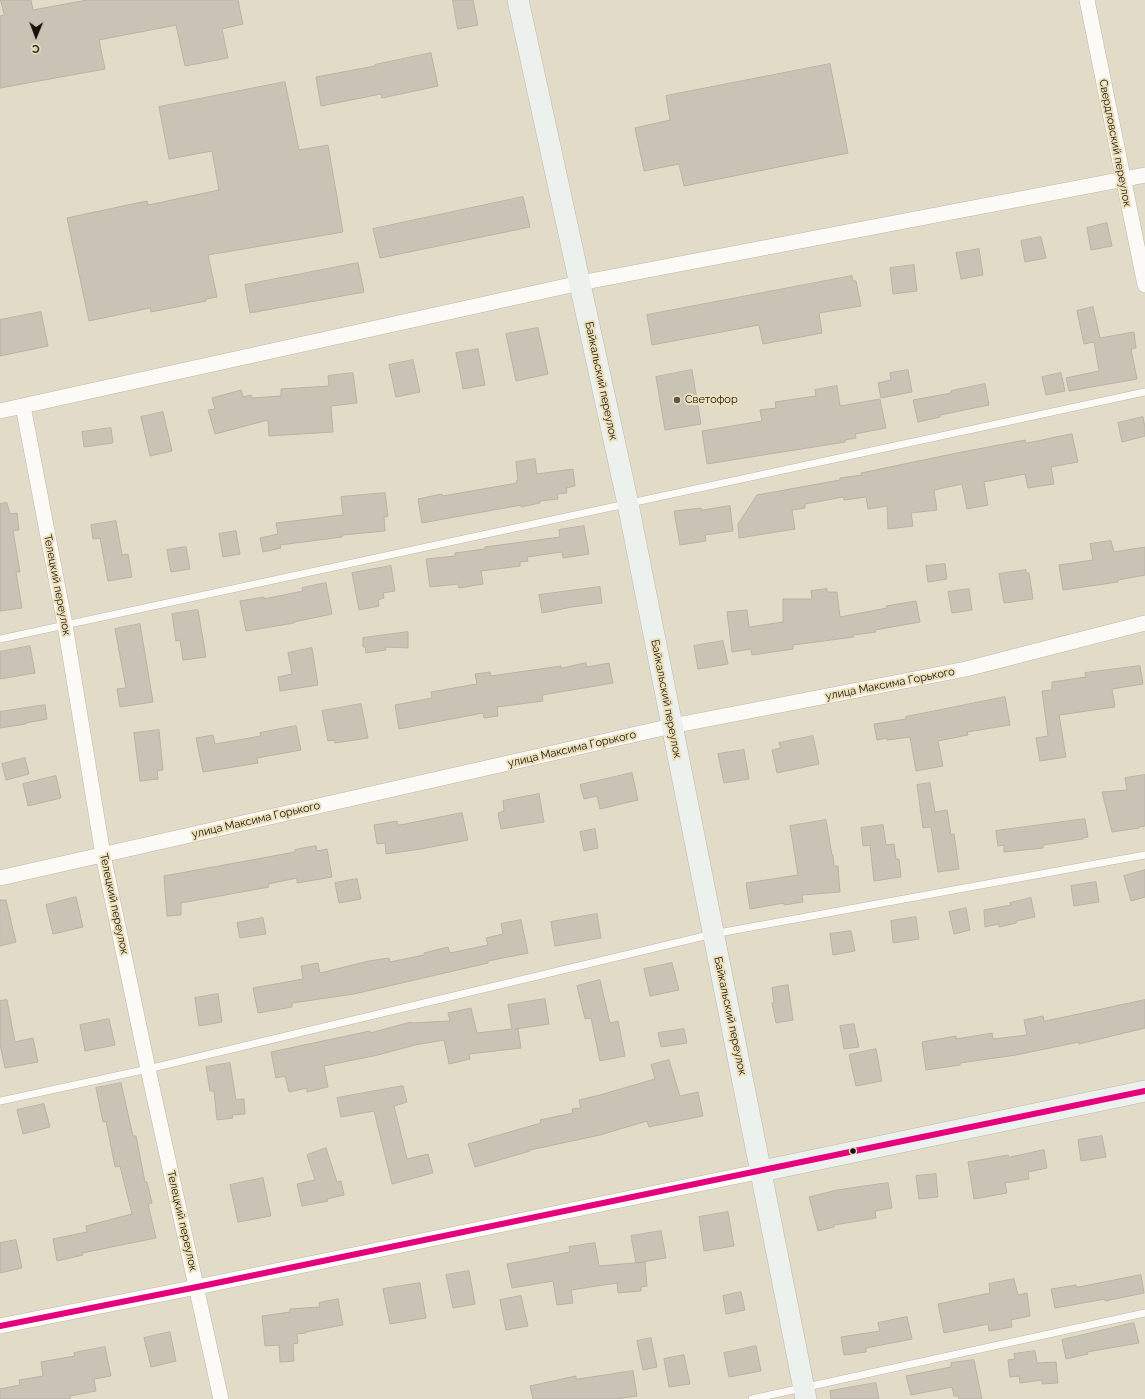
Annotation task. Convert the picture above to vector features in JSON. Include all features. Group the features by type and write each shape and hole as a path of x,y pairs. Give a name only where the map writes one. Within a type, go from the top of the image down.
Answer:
{"main road":[{"name":"Байкальский переулок","path":"518,0 628,504 713,934 762,1171 805,1394"},
{"path":"762,1171 1145,1091"}],"street":[{"name":"Свердловский переулок","path":"1087,0 1145,285"},
{"path":"0,411 580,283 1145,175"},
{"name":"Телецкий переулок","path":"23,406 65,625 103,855 148,1069 221,1399"},
{"name":"улица Максима Горького","path":"0,878 672,726 966,669 1145,623"},
{"path":"0,1326 762,1171"}],"lane":[{"path":"0,639 1145,392"},
{"path":"0,1101 148,1069 713,934 1145,855"},
{"path":"752,1399 805,1394 1145,1313"}],"building":[{"path":"1,0 31,0 33,10 87,0 238,0 243,24 222,29 228,58 185,66 176,25 99,40 105,69 0,88 0,16 4,15"},
{"path":"453,0 473,0 478,25 458,29"},
{"path":"431,53 438,86 382,98 381,94 321,106 316,77 375,66"},
{"path":"830,64 848,153 684,186 679,164 644,171 635,128 670,120 666,96"},
{"path":"285,82 299,150 328,145 343,232 208,255 217,297 206,299 206,301 151,312 150,308 89,321 67,218 147,201 148,205 219,190 212,151 169,159 159,107"},
{"path":"523,197 530,227 380,258 373,229"},
{"path":"1107,223 1112,246 1091,250 1087,228"},
{"path":"1041,237 1046,258 1025,262 1021,241"},
{"path":"979,249 983,275 961,279 956,253"},
{"path":"358,263 364,292 250,313 245,285"},
{"path":"914,265 917,291 893,294 890,268"},
{"path":"852,276 853,281 856,281 861,306 819,313 822,333 763,344 759,325 652,345 647,315"},
{"path":"1093,307 1100,338 1134,332 1136,348 1131,349 1137,379 1069,391 1066,378 1099,371 1094,342 1084,344 1077,311"},
{"path":"41,312 48,346 0,356 0,320"},
{"path":"538,328 548,374 516,381 506,334"},
{"path":"478,349 485,385 463,389 456,353"},
{"path":"413,360 420,392 396,397 389,365"},
{"path":"692,370 701,424 665,430 656,377"},
{"path":"908,370 912,392 881,398 878,383 891,380 890,373"},
{"path":"353,373 357,403 331,406 333,432 269,436 268,420 215,434 208,410 215,409 212,398 241,390 243,397 251,395 252,398 281,396 281,389 329,386 328,376"},
{"path":"1061,373 1065,391 1046,395 1042,377"},
{"path":"985,384 989,405 940,415 940,417 918,422 913,400 951,393 951,391"},
{"path":"837,386 840,406 880,399 886,428 855,434 856,438 845,440 845,442 707,464 702,431 762,421 760,410 776,408 775,402 816,396 815,390"},
{"path":"163,412 172,451 150,456 141,417"},
{"path":"1143,417 1145,436 1122,442 1118,423"},
{"path":"111,428 113,443 84,447 82,432"},
{"path":"1072,434 1078,462 1051,467 1054,484 1028,488 1025,474 984,482 988,505 967,509 962,484 934,490 937,510 911,513 913,526 888,529 887,506 868,509 866,497 844,500 843,497 805,504 805,508 792,510 795,529 739,538 738,524 757,495 840,480 840,478 862,475 861,473 957,453 1025,440 1026,443"},
{"path":"535,459 537,474 573,469 575,486 566,488 567,493 557,494 558,499 540,501 540,503 521,507 521,505 422,523 418,499 517,483 516,462"},
{"path":"385,493 388,516 384,517 385,531 342,535 342,537 280,545 281,548 263,552 260,538 278,534 276,523 343,515 341,497"},
{"path":"7,503 10,514 17,513 19,530 13,531 20,572 16,572 22,608 0,611 0,504"},
{"path":"730,506 733,531 705,535 706,541 680,545 674,511 701,508 701,510"},
{"path":"116,521 122,555 128,554 132,577 108,581 100,538 93,539 91,525"},
{"path":"584,526 589,554 563,558 562,552 527,557 528,561 520,562 520,566 481,571 483,584 459,588 458,584 430,587 426,559 455,556 455,553 485,549 485,547 560,537 559,530"},
{"path":"236,531 240,554 223,557 219,534"},
{"path":"1111,541 1114,552 1145,547 1145,575 1118,580 1118,582 1063,590 1059,565 1093,560 1090,544"},
{"path":"186,547 190,569 171,572 167,550"},
{"path":"945,564 947,579 928,582 926,566"},
{"path":"391,566 395,591 383,593 384,598 378,600 379,606 359,610 352,573"},
{"path":"1026,570 1026,573 1029,573 1033,599 1004,603 999,574"},
{"path":"326,583 332,614 294,623 246,631 240,601 264,597 264,599 303,591 302,588"},
{"path":"600,587 602,603 542,613 539,595"},
{"path":"827,589 827,592 837,592 840,617 887,608 886,606 916,601 920,622 875,630 876,632 853,635 854,637 793,645 793,649 752,655 751,649 732,652 727,612 747,610 749,627 783,622 783,599 812,599 811,591"},
{"path":"969,589 972,610 952,613 948,592"},
{"path":"198,610 206,657 183,660 180,640 176,641 172,614"},
{"path":"140,624 153,702 120,707 117,689 126,688 115,629"},
{"path":"408,632 408,648 385,647 386,650 366,653 365,647 363,647 363,638"},
{"path":"723,641 728,664 698,669 694,646"},
{"path":"30,646 35,673 0,679 0,652"},
{"path":"312,648 318,685 280,691 278,677 292,674 288,653"},
{"path":"586,663 587,667 609,663 613,683 542,695 543,701 497,707 498,716 484,718 483,713 399,729 395,705 432,698 431,692 477,684 475,674 490,672 491,676 561,666 561,668"},
{"path":"1140,666 1143,684 1112,689 1115,707 1059,715 1066,757 1040,761 1036,738 1048,736 1042,691 1052,690 1052,682 1086,677 1085,673"},
{"path":"1005,697 1010,725 967,732 968,735 938,741 943,766 916,771 910,737 877,740 874,724 906,719 906,717"},
{"path":"361,704 368,738 335,743 334,740 328,741 322,711"},
{"path":"45,705 47,719 0,728 0,712"},
{"path":"296,726 301,750 257,758 258,763 203,772 196,738 213,735 215,744 261,736 260,733"},
{"path":"159,730 163,770 157,771 158,779 140,781 134,733"},
{"path":"813,736 819,764 777,773 772,750 781,748 779,743"},
{"path":"744,750 749,779 724,783 718,754"},
{"path":"25,758 29,774 6,780 2,764"},
{"path":"632,773 638,800 600,809 597,796 584,799 580,785"},
{"path":"1145,775 1145,826 1112,832 1102,792 1127,790 1125,778"},
{"path":"56,776 61,798 28,806 23,784"},
{"path":"930,783 935,812 947,810 951,835 954,834 959,869 938,872 931,827 923,828 917,785"},
{"path":"539,794 544,822 501,829 498,813 504,811 503,801"},
{"path":"462,813 468,840 386,854 385,843 377,844 374,825 397,821 398,825"},
{"path":"1085,819 1088,837 1083,839 1043,845 1043,848 1004,852 1004,845 998,846 996,831"},
{"path":"826,820 834,866 838,866 840,892 802,895 803,902 784,905 784,903 750,909 746,883 798,875 790,826"},
{"path":"883,825 886,845 894,844 896,859 899,859 901,877 874,881 870,845 863,846 861,828"},
{"path":"595,829 598,848 584,851 580,832"},
{"path":"316,846 317,851 327,849 332,877 297,883 297,878 268,884 269,887 181,903 181,915 167,916 164,876 295,852 295,850"},
{"path":"1145,870 1145,897 1131,901 1124,876"},
{"path":"357,879 361,899 339,903 335,883"},
{"path":"1096,882 1099,902 1074,906 1071,886"},
{"path":"76,897 83,927 53,934 46,905"},
{"path":"1031,898 1035,917 1016,921 1016,923 999,927 999,924 985,927 984,910 1011,905 1010,903"},
{"path":"0,900 6,900 16,942 0,946"},
{"path":"966,908 970,930 954,934 949,912"},
{"path":"597,914 601,938 555,946 551,922"},
{"path":"916,917 919,939 893,943 891,921"},
{"path":"263,918 266,934 240,938 237,923"},
{"path":"521,920 528,953 488,961 488,963 354,994 292,1003 292,1007 258,1013 253,988 303,979 301,966 318,963 320,973 369,961 389,958 390,962 424,955 424,953 448,947 450,953 488,945 486,938 503,934 501,924"},
{"path":"851,931 855,951 833,955 830,934"},
{"path":"672,963 679,990 650,996 644,969"},
{"path":"600,980 610,1023 618,1021 625,1056 600,1061 591,1018 585,1019 577,986"},
{"path":"788,985 793,1020 776,1023 772,1003 774,1003 772,988"},
{"path":"218,994 222,1022 199,1026 195,998"},
{"path":"545,999 549,1024 515,1029 518,1029 521,1048 469,1054 470,1059 449,1064 444,1040 415,1045 378,1055 324,1066 328,1087 307,1092 307,1088 289,1092 285,1076 276,1078 271,1052 370,1031 370,1033 411,1022 450,1021 448,1013 471,1008 477,1033 512,1029 508,1005"},
{"path":"7,1000 15,1042 33,1038 38,1062 5,1068 0,1044 0,1001"},
{"path":"1145,1000 1145,1028 1079,1044 1079,1042 1016,1055 960,1063 960,1065 926,1070 922,1042 956,1036 956,1039 992,1033 993,1039 1027,1035 1024,1020 1043,1016 1044,1021"},
{"path":"109,1019 115,1045 85,1051 80,1025"},
{"path":"854,1024 859,1047 844,1049 840,1026"},
{"path":"684,1029 687,1043 661,1047 658,1033"},
{"path":"876,1049 882,1081 856,1086 849,1055"},
{"path":"669,1060 680,1096 698,1092 703,1116 649,1127 647,1121 600,1135 530,1150 475,1167 468,1144 541,1123 540,1120 573,1113 572,1109 581,1108 579,1100 655,1079 651,1065"},
{"path":"230,1063 236,1100 244,1099 245,1114 232,1115 233,1118 217,1120 214,1091 210,1091 206,1067"},
{"path":"121,1083 133,1136 136,1136 145,1182 147,1182 152,1203 148,1204 156,1238 82,1253 83,1255 57,1261 53,1239 87,1232 86,1226 132,1214 120,1166 115,1167 106,1121 103,1122 96,1088"},
{"path":"403,1086 407,1102 394,1106 407,1159 428,1154 433,1173 392,1184 374,1111 341,1117 337,1098"},
{"path":"44,1104 50,1127 23,1134 17,1110"},
{"path":"1102,1136 1106,1157 1081,1161 1078,1140"},
{"path":"326,1148 337,1182 341,1181 344,1195 327,1199 328,1201 302,1206 297,1184 315,1180 307,1155"},
{"path":"1044,1150 1047,1168 1028,1172 1029,1179 1005,1183 1007,1193 974,1199 968,1162 1008,1155 1009,1157"},
{"path":"936,1174 938,1197 919,1199 916,1176"},
{"path":"263,1178 271,1216 238,1222 230,1185"},
{"path":"888,1183 892,1208 875,1211 876,1218 834,1225 834,1227 818,1231 809,1197 837,1190"},
{"path":"728,1212 734,1246 704,1251 699,1217"},
{"path":"661,1231 666,1258 636,1263 631,1236"},
{"path":"16,1240 22,1268 0,1273 0,1243"},
{"path":"595,1243 599,1266 645,1262 647,1286 641,1287 641,1291 618,1293 617,1283 571,1290 573,1303 557,1305 553,1281 512,1288 507,1264 570,1252 569,1247"},
{"path":"469,1271 475,1304 453,1308 446,1275"},
{"path":"1141,1275 1144,1293 1105,1301 1105,1299 1055,1308 1051,1289 1076,1285 1077,1287"},
{"path":"1014,1279 1018,1295 1027,1293 1030,1316 1011,1320 1012,1327 989,1331 988,1324 944,1333 938,1304 990,1293 989,1284"},
{"path":"420,1283 426,1318 390,1324 383,1289"},
{"path":"741,1292 745,1310 726,1314 723,1296"},
{"path":"521,1296 528,1326 506,1330 500,1300"},
{"path":"338,1299 343,1325 297,1334 298,1343 293,1344 294,1361 280,1362 279,1345 265,1346 262,1316 290,1312 290,1309 320,1307 319,1303"},
{"path":"907,1317 912,1339 866,1348 866,1352 844,1355 841,1337 880,1331 878,1323"},
{"path":"1134,1323 1139,1343 1087,1352 1088,1354 1066,1359 1062,1340"},
{"path":"170,1332 176,1361 151,1367 144,1338"},
{"path":"651,1338 657,1367 643,1370 637,1341"},
{"path":"756,1346 761,1371 729,1377 724,1353"},
{"path":"105,1347 111,1376 94,1379 96,1391 70,1396 70,1399 0,1399 0,1389 20,1385 19,1380 43,1376 41,1362 75,1356 74,1353"},
{"path":"1035,1351 1037,1363 1056,1362 1058,1383 1042,1384 1042,1380 1020,1383 1019,1376 1010,1377 1008,1360 1015,1359 1014,1354"},
{"path":"684,1355 690,1384 669,1387 664,1359"},
{"path":"974,1360 982,1399 959,1399 958,1396 954,1396 952,1387 911,1395 906,1376 951,1367 951,1363"},
{"path":"633,1371 637,1396 615,1399 533,1399 530,1386 576,1376 576,1379"},
{"path":"876,1383 879,1399 831,1399 830,1391"}],"transit line":[{"path":"0,1326 197,1287 1145,1091"}],"place":[{"name":"Светофор","path":"677,400"}]}
